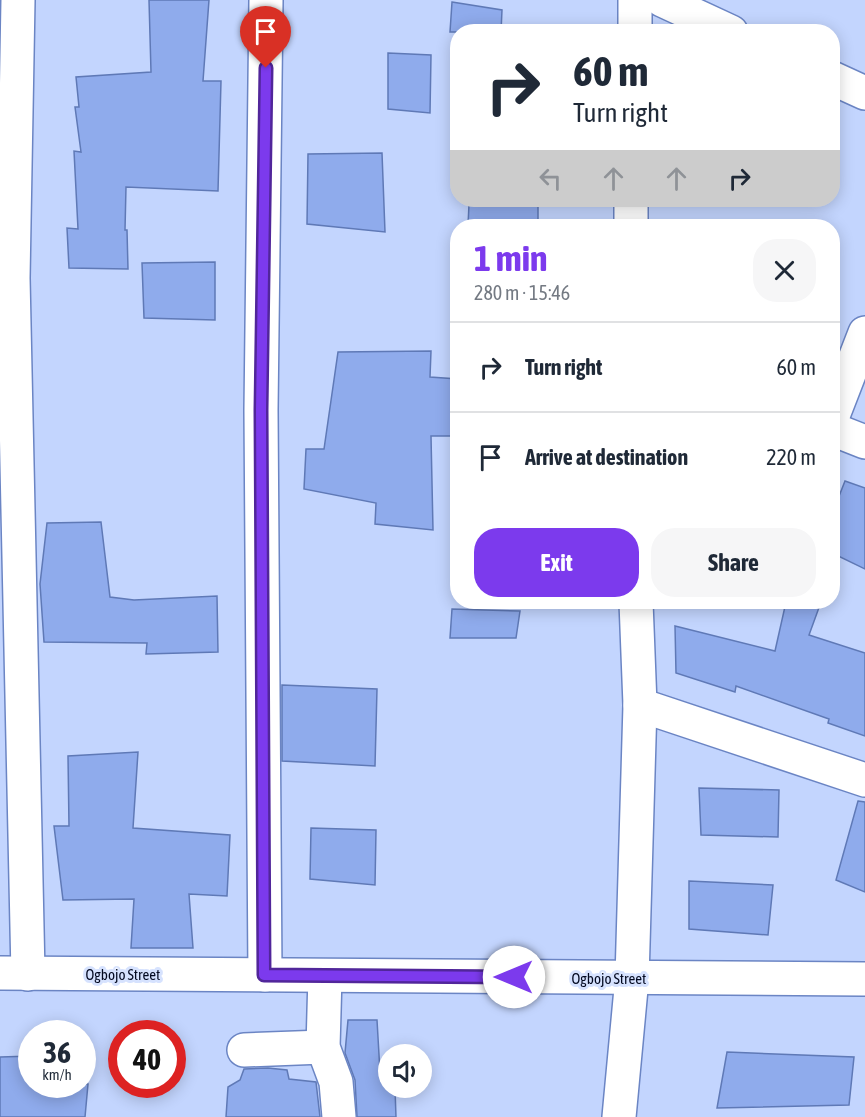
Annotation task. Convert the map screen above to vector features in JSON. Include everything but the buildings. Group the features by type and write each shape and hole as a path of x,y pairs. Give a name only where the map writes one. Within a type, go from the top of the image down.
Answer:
{"street":[{"path":"14,974 13,278 18,0"},
{"path":"264,975 261,410 267,0"},
{"path":"635,0 635,24"},
{"path":"662,0 714,24"},
{"path":"840,82 865,93"},
{"path":"840,397 865,333"},
{"path":"840,432 865,442"},
{"path":"619,1117 632,978 640,705 636,609"},
{"path":"640,705 865,780"},
{"name":"Ogbojo Street","path":"14,974 865,979"},
{"path":"325,976 323,1047 336,1082 339,1117"},
{"path":"244,1050 323,1047"}],"route":[{"path":"266,68 261,410 264,975 514,977"}]}
